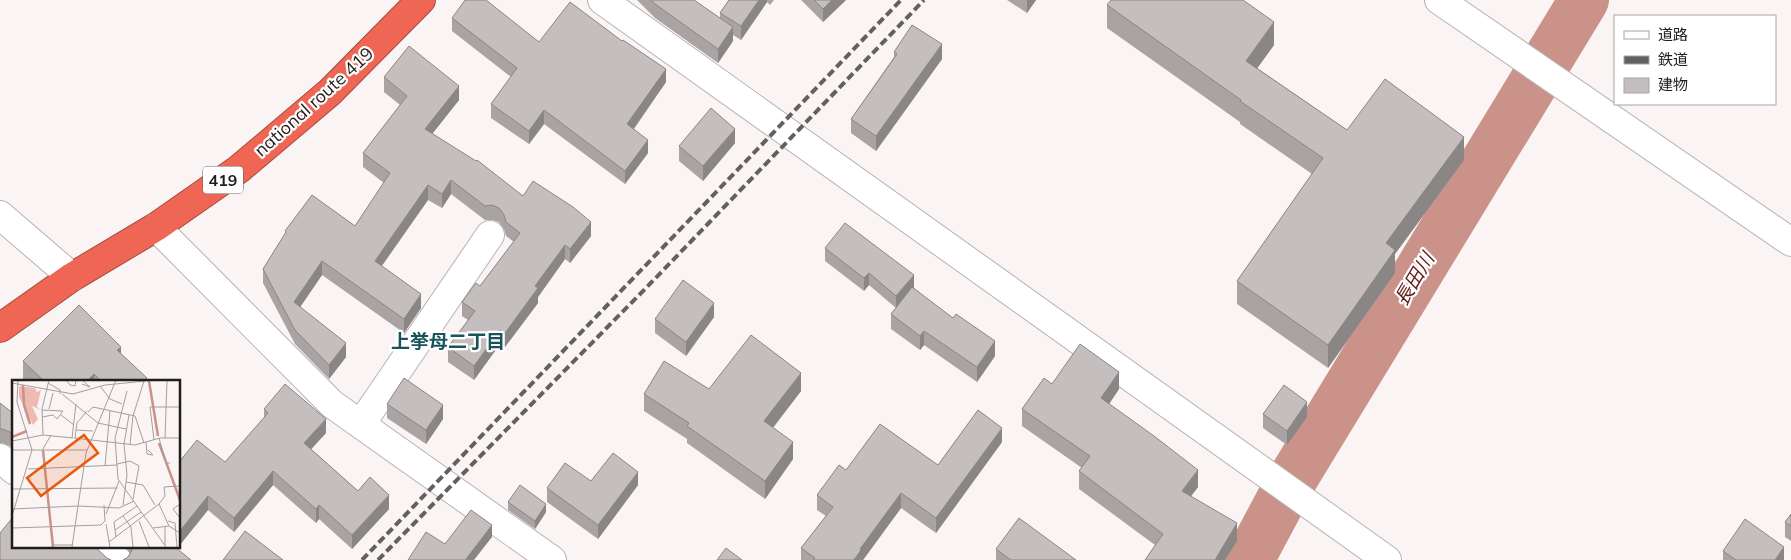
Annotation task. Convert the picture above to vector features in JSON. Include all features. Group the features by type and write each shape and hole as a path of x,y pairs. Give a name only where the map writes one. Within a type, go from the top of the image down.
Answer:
{"highway":[{"name":"national route 419","path":"0,328 72,277 156,227 239,169 330,92 421,0"}],"street":[{"path":"602,0 1387,560"},
{"path":"1439,0 1791,242"},
{"path":"0,214 72,277"},
{"path":"156,227 332,404 552,560"},
{"path":"361,424 490,235"},
{"path":"0,458 12,468"},
{"path":"103,548 117,560"}],"building":[{"path":"465,0 486,0 539,42 570,2 622,41 666,69 627,124 648,140 625,171 544,110 529,131 491,104 517,68 452,18"},
{"path":"651,0 694,0 733,27 718,49"},
{"path":"729,0 759,0 741,26 720,13"},
{"path":"814,0 832,0 823,9"},
{"path":"1111,0 1243,0 1274,22 1246,61 1347,130 1385,79 1464,137 1386,243 1395,250 1328,345 1237,281 1323,158 1107,5"},
{"path":"912,25 942,44 876,136 851,119 897,54 894,52"},
{"path":"409,46 459,86 425,129 477,160 523,196 533,181 573,207 591,222 570,249 565,245 535,286 538,288 505,333 500,330 474,366 448,347 475,311 462,302 476,283 480,286 520,233 506,222 499,208 492,205 485,206 451,180 442,194 428,185 375,261 421,294 404,319 322,261 294,302 346,343 329,365 295,330 263,269 285,231 312,195 355,226 390,173 363,153 407,96 384,77"},
{"path":"711,108 735,129 703,166 679,146"},
{"path":"845,223 914,275 896,296 869,273 864,278 825,248"},
{"path":"683,280 714,303 686,342 655,319"},
{"path":"912,287 953,318 956,314 995,341 977,367 924,331 920,336 891,314"},
{"path":"79,305 121,347 117,350 147,378 144,380 100,380 94,374 88,380 43,380 23,361"},
{"path":"751,335 801,373 764,421 793,442 765,481 687,426 689,423 644,394 664,361 709,389"},
{"path":"1080,344 1119,372 1101,398 1198,470 1182,491 1237,523 1215,560 1145,560 1163,534 1079,471 1090,456 1022,409 1044,378 1052,384"},
{"path":"404,378 443,405 426,430 387,404"},
{"path":"285,384 326,419 304,443 358,491 370,477 389,495 352,535 319,505 316,509 273,471 234,518 208,496 180,531 180,461 197,440 225,462 268,413 264,409"},
{"path":"1284,385 1307,402 1287,431 1263,414"},
{"path":"0,403 12,412 12,434 0,429"},
{"path":"978,410 1002,428 936,518 901,493 854,560 813,560 815,558 801,548 833,507 817,495 839,465 846,470 880,424 938,465"},
{"path":"613,453 638,472 598,525 547,488 565,463 591,481"},
{"path":"520,485 546,504 535,521 508,502"},
{"path":"471,510 492,525 467,560 408,560 426,532 445,544"},
{"path":"1791,514 1791,526 1785,522"},
{"path":"12,518 12,548 96,548 111,560 0,560 0,533"},
{"path":"1019,518 1076,560 1011,560 996,549"},
{"path":"1745,519 1784,547 1775,560 1736,560 1723,551"},
{"path":"245,531 283,560 223,560"},
{"path":"132,548 176,548 191,560 123,560 128,557"},
{"path":"726,548 742,560 717,560"}],"waterway":[{"name":"長田川","path":"1249,560 1290,483 1584,0"}],"railway":[{"path":"362,560 901,0"},
{"path":"378,560 645,289 924,0"}],"district":[{"name":"上挙母二丁目","path":"448,341"}]}
